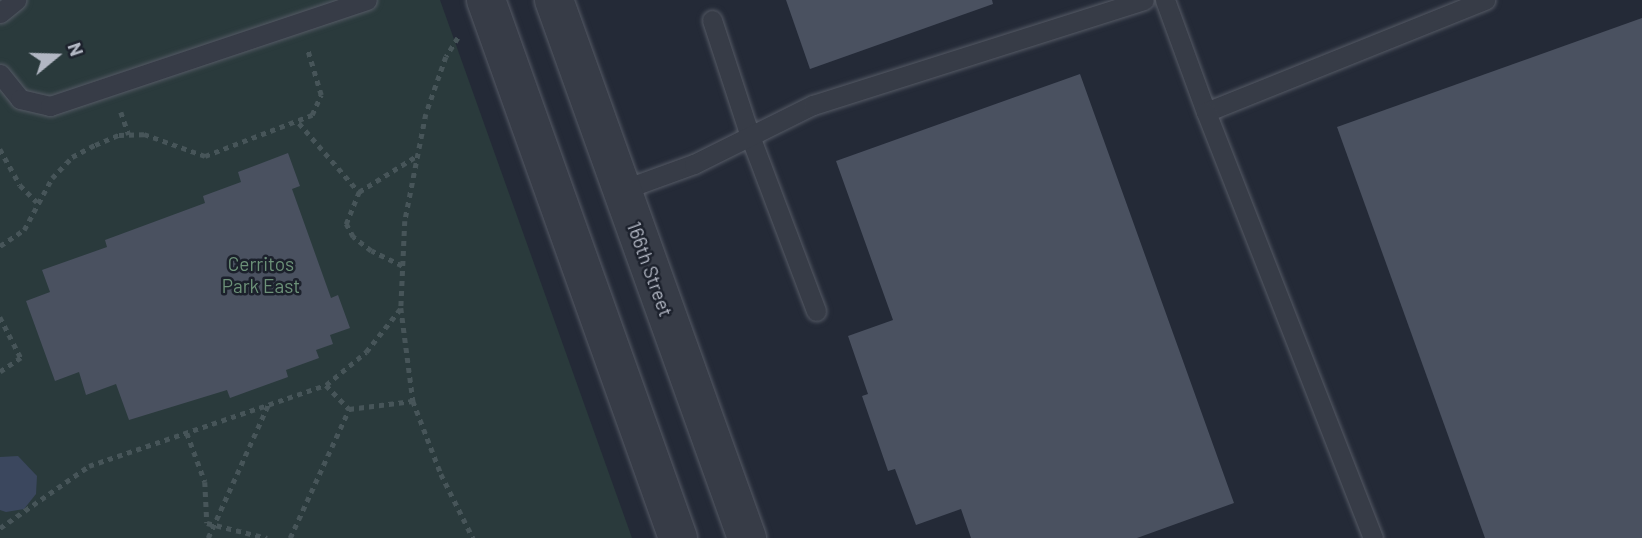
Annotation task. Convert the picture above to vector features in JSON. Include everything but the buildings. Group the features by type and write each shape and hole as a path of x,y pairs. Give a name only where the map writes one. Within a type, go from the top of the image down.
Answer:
{"street":[{"name":"166th Street","path":"554,0 747,538"},
{"path":"475,14 678,538"}],"lane":[{"path":"0,13 16,0"},
{"path":"0,74 20,99 50,106 367,0"},
{"path":"622,190 694,164 813,105 1144,0"},
{"path":"1165,0 1370,537"},
{"path":"1206,112 1485,0"},
{"path":"712,20 750,136 816,311"}],"path":[{"path":"472,538 441,474 413,401 401,309 402,266 426,114 446,57 475,14"},
{"path":"0,246 24,230 37,202 72,157 119,135 144,134 205,156 299,123 313,115 321,95 298,24"},
{"path":"299,123 359,192"},
{"path":"0,149 20,185 37,202"},
{"path":"402,266 353,237 346,224 359,192 418,155"},
{"path":"0,528 89,466 326,385 366,352 401,309"},
{"path":"0,317 21,358 0,372"},
{"path":"326,385 349,409"},
{"path":"349,409 413,401"},
{"path":"208,538 268,405"},
{"path":"290,538 349,409"},
{"path":"187,433 205,482 207,523 267,538"}],"green space":[{"name":"Cerritos Park East","path":"0,0 440,0 632,538 0,538"}],"water":[{"path":"18,456 37,476 36,494 24,509 6,512 0,510 0,457"}]}
